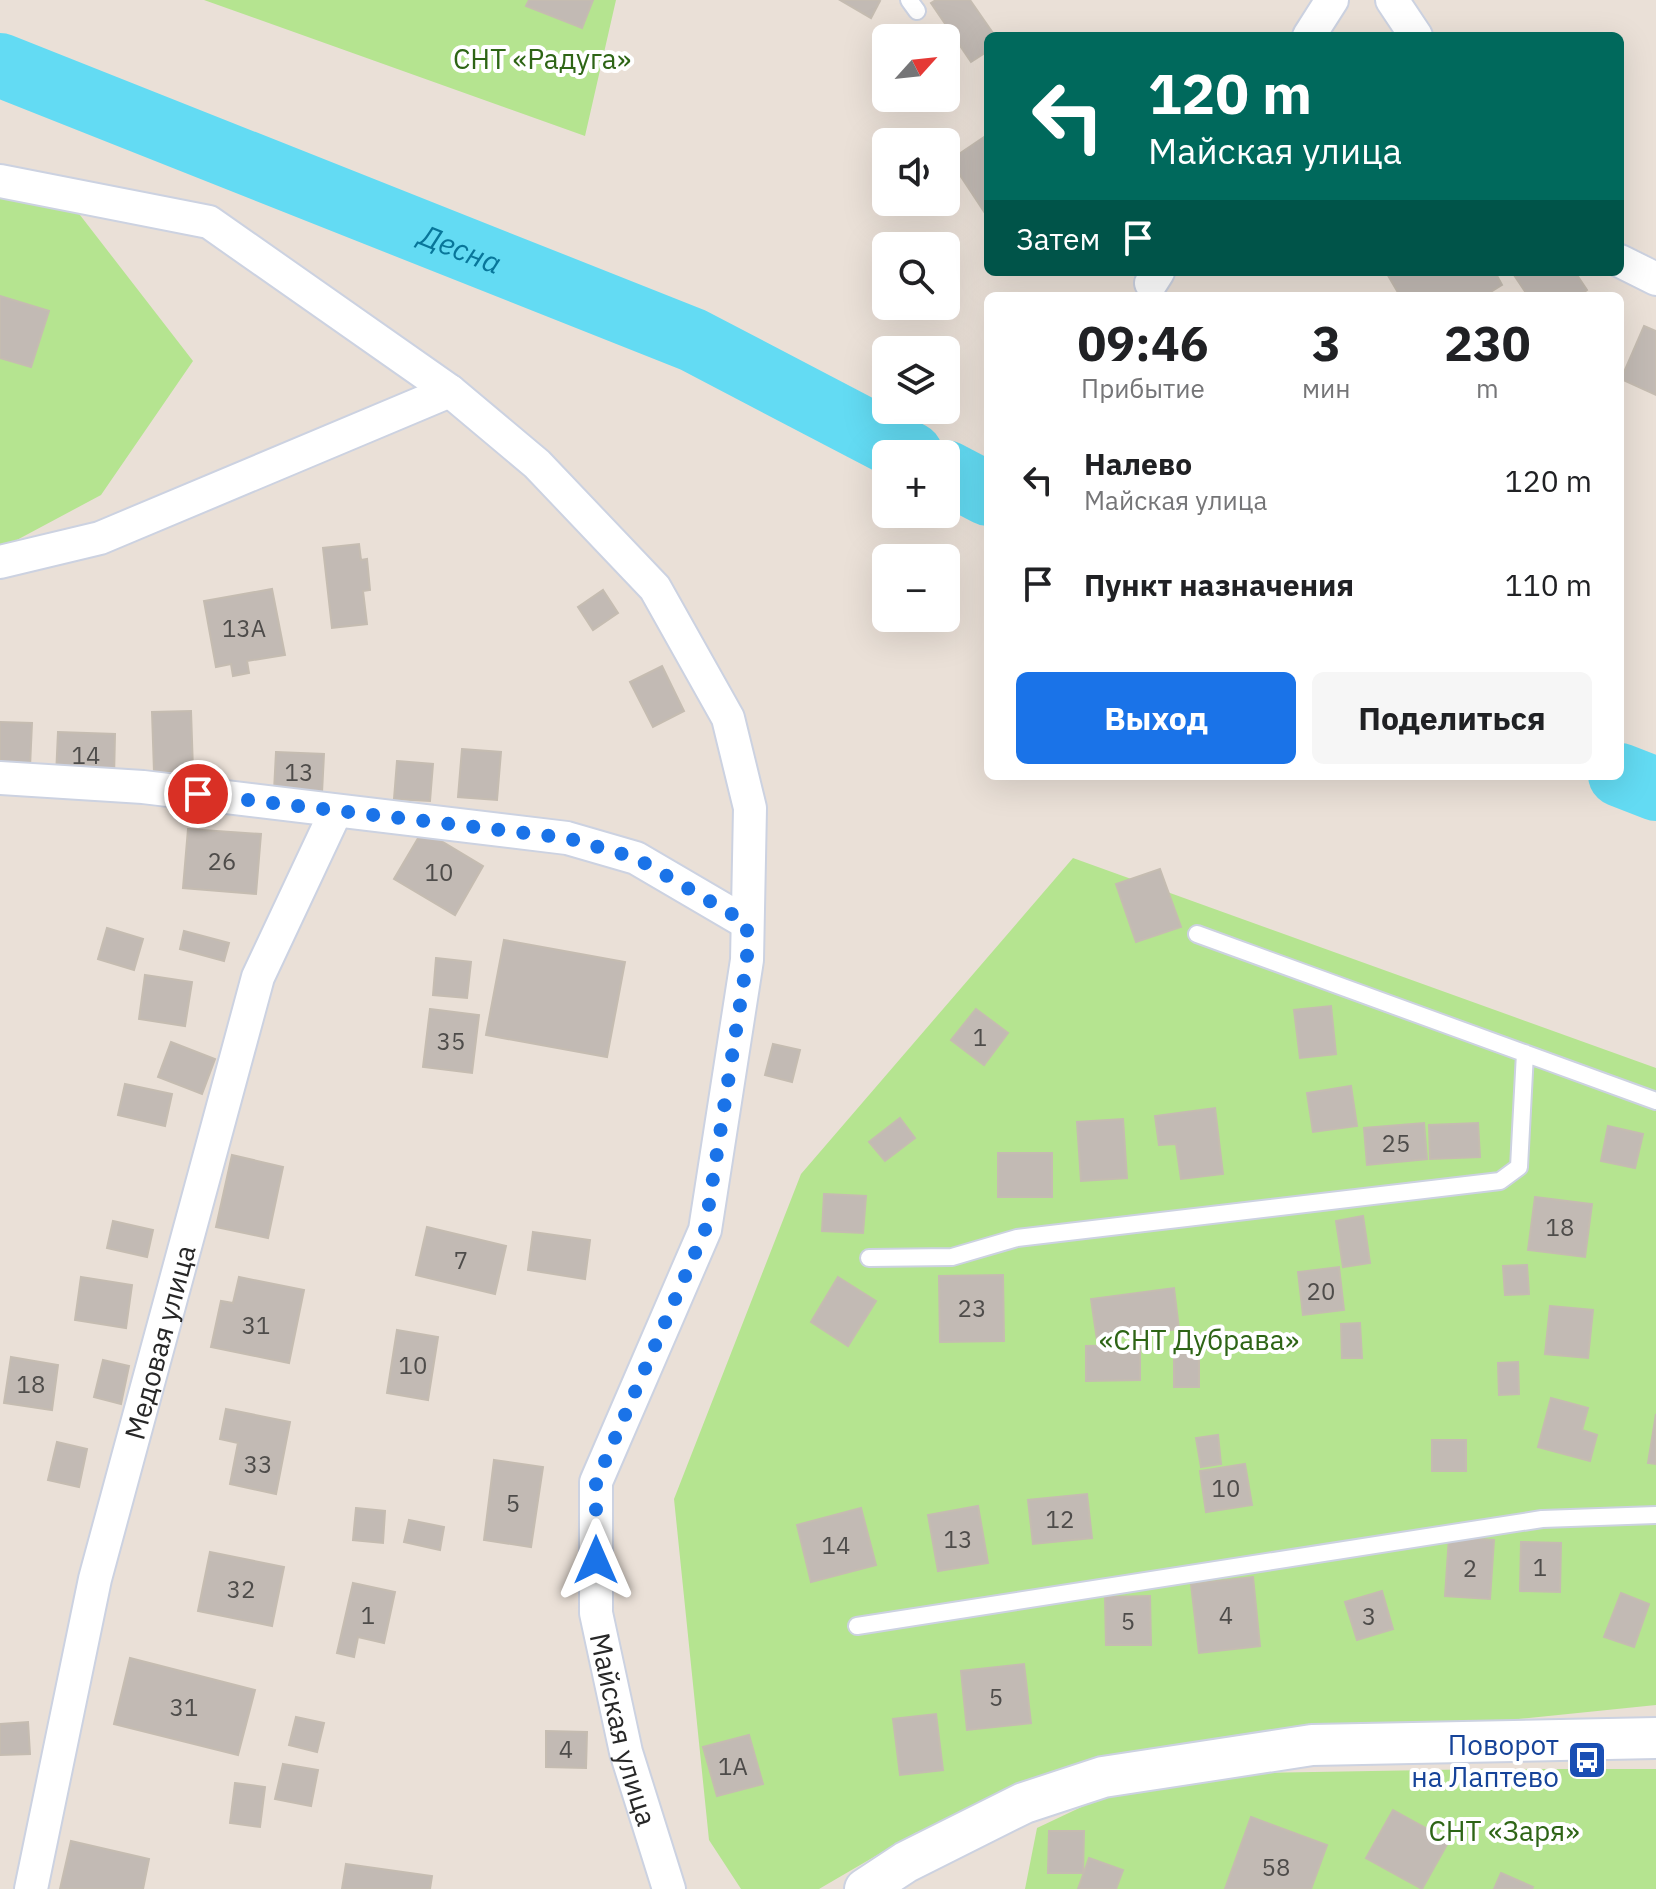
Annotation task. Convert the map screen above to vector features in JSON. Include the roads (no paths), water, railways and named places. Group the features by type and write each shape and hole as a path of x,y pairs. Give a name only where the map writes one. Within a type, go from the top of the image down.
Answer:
{"street":[{"path":"1312,32 1332,0"},
{"path":"1392,0 1413,32"},
{"name":"Майская улица","path":"0,181 209,222 450,391 537,464 655,588 728,718 750,808 747,960 705,1230 596,1482 596,1613 626,1752 669,1889"},
{"path":"1624,263 1656,279"},
{"path":"0,562 100,538 450,391"},
{"path":"0,778 143,787 567,838 636,858 747,923"},
{"name":"Медовая улица","path":"31,1889 95,1579 258,977 336,811"},
{"path":"865,1889 906,1862 1024,1803 1103,1777 1312,1745 1656,1738"}],"lane":[{"path":"1197,934 1656,1101"},
{"path":"869,1258 952,1257 1017,1238 1500,1181 1519,1167 1525,1053"},
{"path":"857,1626 1542,1519 1656,1515"}],"waterway":[{"name":"Десна","path":"0,65 693,340 884,440"},
{"name":"Десна","path":"960,479 984,492"},
{"name":"Десна","path":"1624,777 1656,789"}],"place":[{"name":"Поворот на Лаптево","path":"1587,1760"}],"park label":[{"name":"СНТ «Радуга»","path":"542,58"},
{"name":"«СНТ Дубрава»","path":"1199,1339"},
{"name":"СНТ «Заря»","path":"1504,1830"}]}
